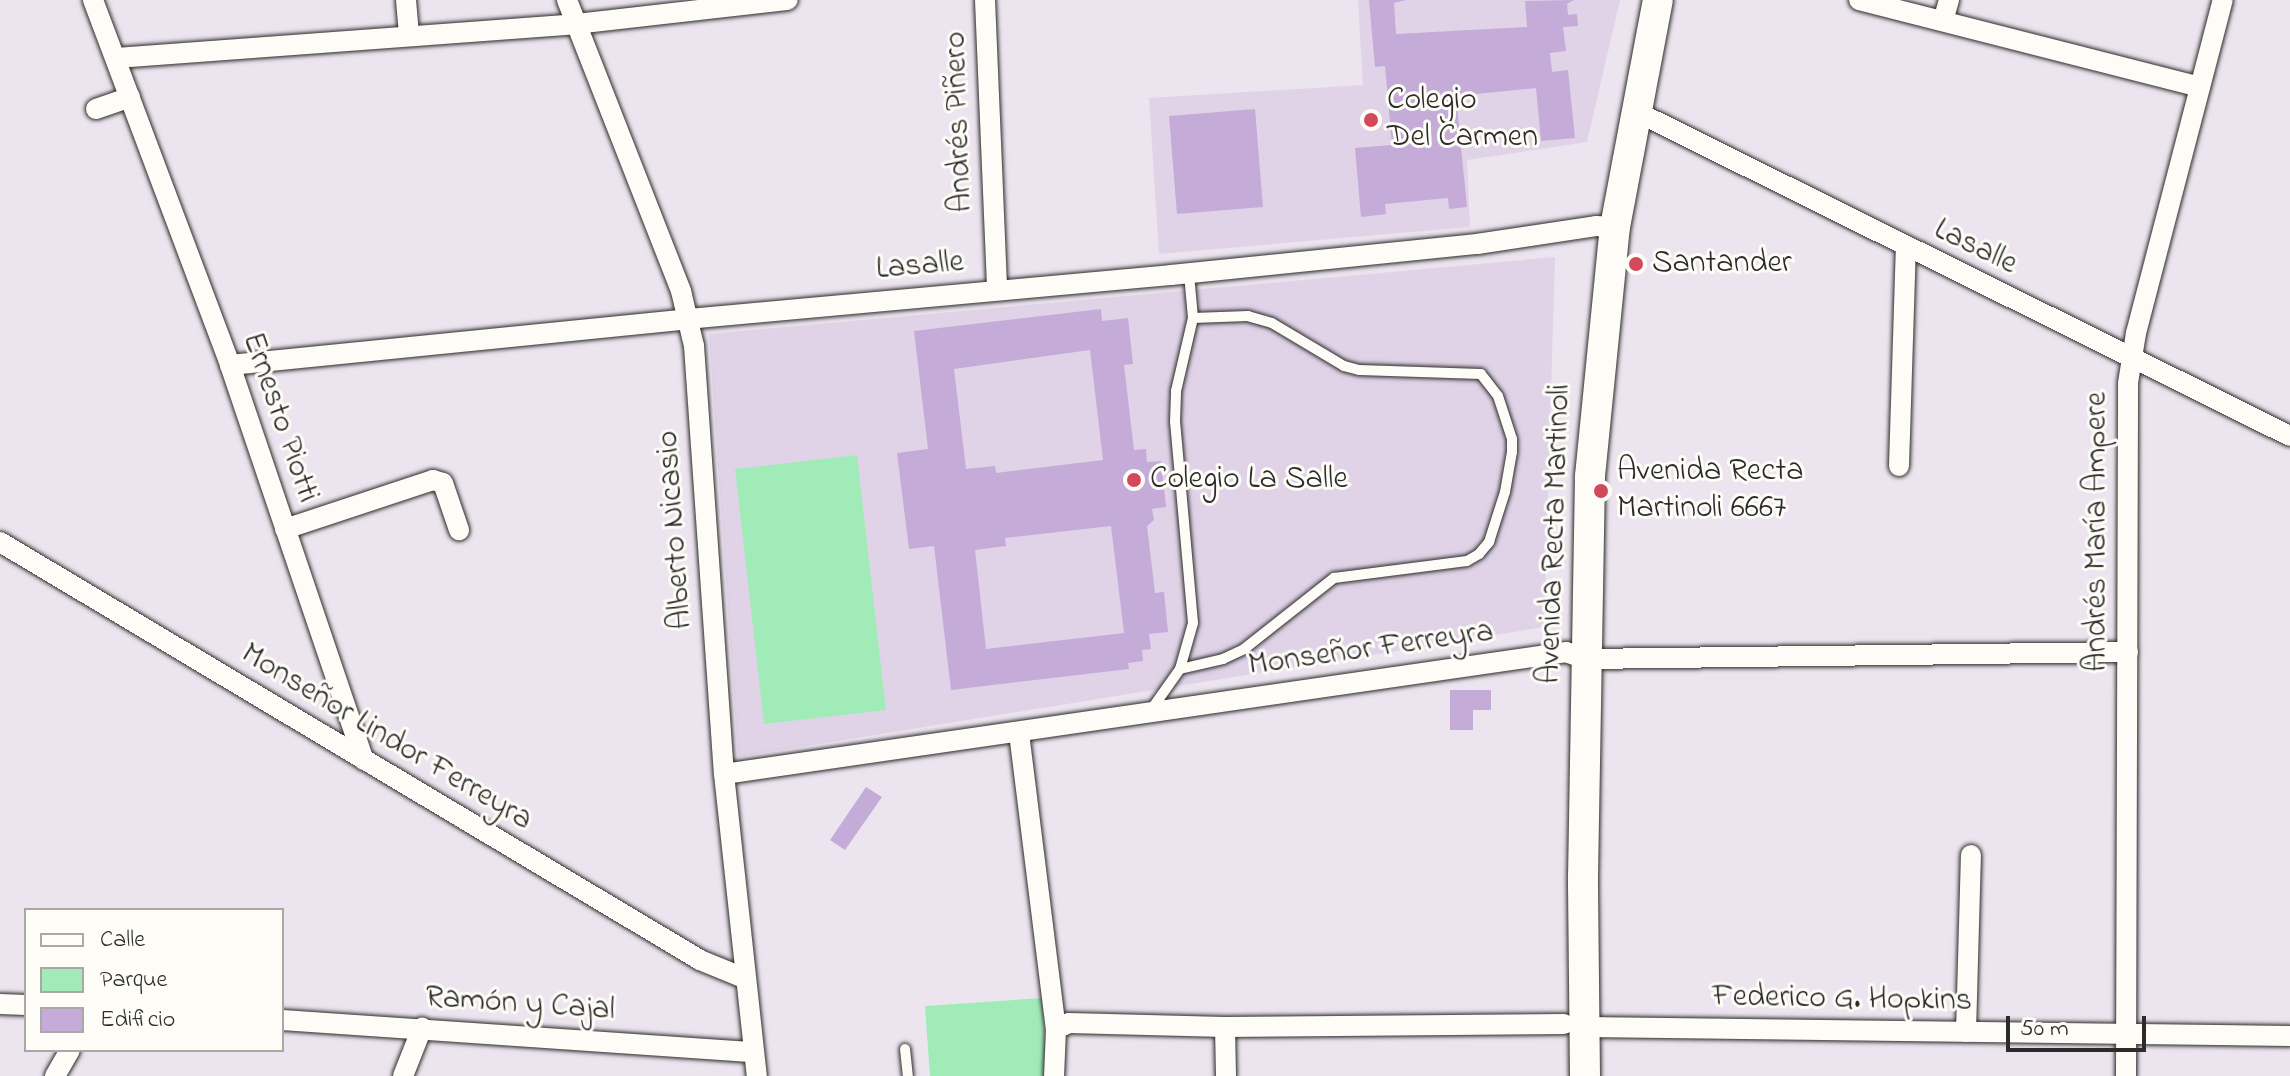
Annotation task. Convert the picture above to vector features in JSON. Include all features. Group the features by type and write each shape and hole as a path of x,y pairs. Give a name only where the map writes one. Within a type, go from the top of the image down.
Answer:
{"main road":[{"name":"Avenida Recta Martinoli","path":"1585,1076 1575,1026 1576,656 1570,479 1605,226 1616,100 1638,0"},
{"name":"Avenida Recta Martinoli","path":"1605,226 1635,111 1658,0"},
{"name":"Avenida Recta Martinoli","path":"1564,1076 1575,1026"}],"street":[{"path":"93,0 116,58 576,24 729,3 788,0"},
{"path":"406,0 409,34"},
{"name":"Alberto Nicasio","path":"567,0 681,291 694,346 724,774 757,1076"},
{"name":"Andrés Piñero","path":"985,0 997,290"},
{"path":"1859,0 2200,87"},
{"path":"1943,21 1949,0"},
{"name":"Andrés María Ampere","path":"2126,1076 2126,556 2131,358 2223,0"},
{"name":"Ernesto Piotti","path":"116,58 230,365 364,760"},
{"path":"96,109 130,97"},
{"name":"Lasalle","path":"1635,111 2290,436"},
{"name":"Lasalle","path":"230,365 688,319 1189,274 1477,244 1605,226"},
{"path":"1899,466 1906,247"},
{"path":"285,529 433,480 443,483 459,530"},
{"name":"Monseñor Lindor Ferreyra","path":"0,542 700,960 744,978"},
{"name":"Monseñor Ferreyra","path":"724,774 1576,656 2128,652"},
{"path":"1019,733 1056,1029 1052,1043 1054,1076"},
{"path":"1966,1032 1971,855"},
{"path":"0,1004 24,1005"},
{"name":"Ramón y Cajal","path":"284,1020 754,1052"},
{"name":"Federico G. Hopkins","path":"1056,1029 1069,1023 2290,1036"},
{"path":"1225,1027 1226,1076"},
{"path":"403,1076 422,1028"},
{"path":"55,1076 69,1052"}],"lane":[{"path":"1148,714 1180,669 1193,623 1175,422 1176,391 1193,318 1189,274"},
{"path":"1180,669 1223,659 1244,649 1334,578 1467,561 1479,554 1489,542 1505,492 1512,452 1512,439 1498,396 1481,374 1359,370 1344,366 1272,323 1248,316 1193,318"},
{"path":"905,1049 908,1076"}],"shaded area":[{"name":"Colegio Del Carmen","path":"1358,0 1620,0 1587,142 1467,160 1470,227 1159,254 1149,98 1363,85"},
{"name":"Colegio La Salle","path":"1555,257 1544,627 738,757 709,334"}],"green space":[{"path":"857,455 886,710 764,724 735,469"},
{"path":"1042,998 1047,1076 930,1076 925,1006"}],"building":[{"path":"1369,0 1406,0 1394,3 1396,34 1527,27 1525,1 1574,0 1567,4 1568,15 1577,14 1578,26 1563,27 1566,51 1550,53 1552,72 1568,70 1575,138 1541,141 1536,88 1456,96 1467,207 1449,209 1448,198 1385,204 1386,214 1361,217 1355,148 1392,145 1385,66 1375,67"},
{"path":"1255,109 1263,207 1177,214 1169,116"},
{"name":"Colegio La Salle","path":"1101,309 1102,321 1128,318 1133,364 1124,365 1134,450 1146,449 1147,462 1161,461 1166,507 1152,509 1154,520 1147,526 1155,593 1164,592 1168,632 1149,634 1151,649 1142,650 1143,661 1128,663 1129,669 951,690 934,546 909,549 897,453 928,449 914,331","holes":["1090,350 1103,460 996,473 995,466 966,469 954,369","1111,526 1124,633 986,649 975,550 1006,546 1005,538"]},
{"path":"1450,690 1491,690 1491,710 1473,710 1473,730 1450,730"},
{"path":"866,787 882,797 845,850 830,840"}],"place":[{"name":"Colegio Del Carmen","path":"1371,120"},
{"name":"Santander","path":"1636,264"},
{"name":"Colegio La Salle","path":"1134,480"},
{"name":"Avenida Recta Martinoli 6667","path":"1601,491"}]}
